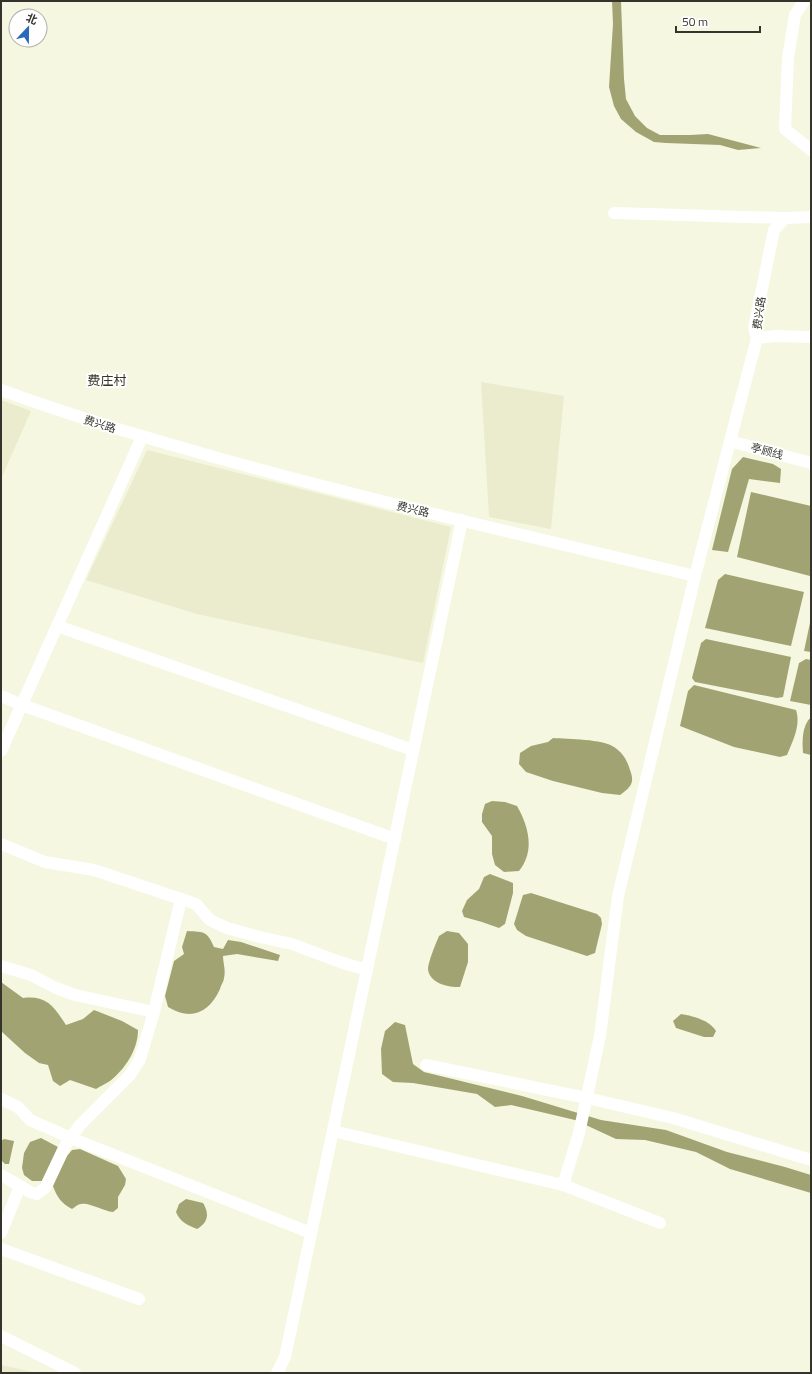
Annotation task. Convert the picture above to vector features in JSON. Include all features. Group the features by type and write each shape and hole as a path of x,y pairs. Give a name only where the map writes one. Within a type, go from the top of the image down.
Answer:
{"street":[{"path":"804,1 795,15 788,58 786,129 811,150"},
{"path":"614,213 785,218 811,217"},
{"name":"费兴路","path":"1,390 59,411 142,437 326,488 695,576 757,338 754,328 774,230 785,218"},
{"path":"757,338 775,336 811,337"},
{"path":"1,751 142,437"},
{"name":"亭顾线","path":"730,438 811,463"},
{"path":"277,1373 285,1357 462,520"},
{"path":"563,1185 587,1101 600,1036 618,896 695,576"},
{"path":"57,626 413,750"},
{"path":"1,696 22,705 395,838"},
{"path":"1,844 45,862 94,870 196,904 210,920 227,928 292,944 340,962 367,970"},
{"path":"1,1175 30,1192 37,1194 44,1188 65,1146 80,1125 130,1075 140,1059 154,1012 181,899"},
{"path":"1,966 31,975 56,988 75,995 154,1012"},
{"path":"426,1065 587,1101 673,1118 811,1160"},
{"path":"1,1099 18,1107 30,1120 71,1138 311,1233"},
{"path":"333,1131 563,1185 660,1223"},
{"path":"1,1233 20,1186"},
{"path":"1,1248 139,1299"},
{"path":"1,1336 74,1373"}],"shaded area":[{"path":"612,1 621,1 626,99 635,116 647,128 660,135 708,134 761,148 738,150 720,145 654,142 636,132 621,119 614,106 609,87 613,24"},
{"path":"481,382 564,396 551,529 489,517"},
{"path":"1,400 31,411 1,479"},
{"path":"147,450 451,527 423,663 197,614 86,580"},
{"path":"743,457 773,464 781,469 780,483 749,479 728,552 712,550 732,469"},
{"path":"751,492 811,506 810,576 737,557"},
{"path":"725,574 804,592 791,646 705,628 718,580"},
{"path":"811,618 811,652 804,651"},
{"path":"706,639 791,657 783,697 777,698 695,682 692,678 701,643"},
{"path":"806,659 811,660 811,705 790,701 799,663"},
{"path":"694,685 796,710 798,721 797,727 787,755 780,757 734,747 680,726 688,691"},
{"path":"811,717 811,755 803,753 803,734 804,729"},
{"path":"553,738 576,739 609,744 622,754 628,763 632,778 631,784 627,790 620,795 602,793 553,781 526,772 519,764 520,753 531,746 548,742"},
{"path":"492,801 505,802 517,806 525,822 529,847 524,863 519,871 504,872 495,865 492,854 492,836 482,822 482,814 485,804"},
{"path":"490,874 513,883 513,893 505,924 499,928 464,917 462,911 467,900 479,889 484,877"},
{"path":"531,893 597,914 601,918 602,924 595,953 587,956 526,936 517,930 514,924 523,895"},
{"path":"187,931 205,933 214,947 223,949 228,940 241,942 280,955 278,961 237,954 223,956 225,972 224,979 216,997 205,1009 198,1012 192,1014 176,1011 168,1007 165,996 174,961 184,954 182,947"},
{"path":"447,931 459,933 468,944 468,962 460,987 450,987 440,984 429,974 428,966 439,936"},
{"path":"1,982 23,998 38,998 44,1000 58,1013 66,1025 83,1019 94,1010 122,1021 138,1030 136,1045 130,1058 116,1076 96,1089 70,1080 60,1086 53,1081 48,1065 39,1063 25,1053 1,1031"},
{"path":"681,1014 696,1017 705,1021 716,1031 713,1037 704,1037 676,1028 673,1021"},
{"path":"395,1022 405,1025 413,1064 424,1072 522,1096 601,1120 666,1130 727,1152 811,1175 811,1193 730,1169 696,1152 645,1140 616,1139 575,1120 511,1105 495,1107 477,1094 413,1083 393,1082 382,1074 381,1049 385,1031"},
{"path":"41,1138 58,1147 43,1181 32,1181 24,1175 22,1168 24,1153 30,1142"},
{"path":"4,1139 14,1141 9,1164 5,1164 1,1160 1,1141"},
{"path":"80,1149 118,1166 126,1179 125,1185 118,1197 118,1208 113,1212 84,1204 79,1204 72,1209 62,1202 56,1193 53,1186 67,1156 72,1150"},
{"path":"186,1199 203,1203 206,1210 206,1220 197,1229 184,1223 176,1212 179,1204"},
{"path":"1,1365 37,1373 1,1373"}],"district":[{"name":"费庄村","path":"107,380"}]}
